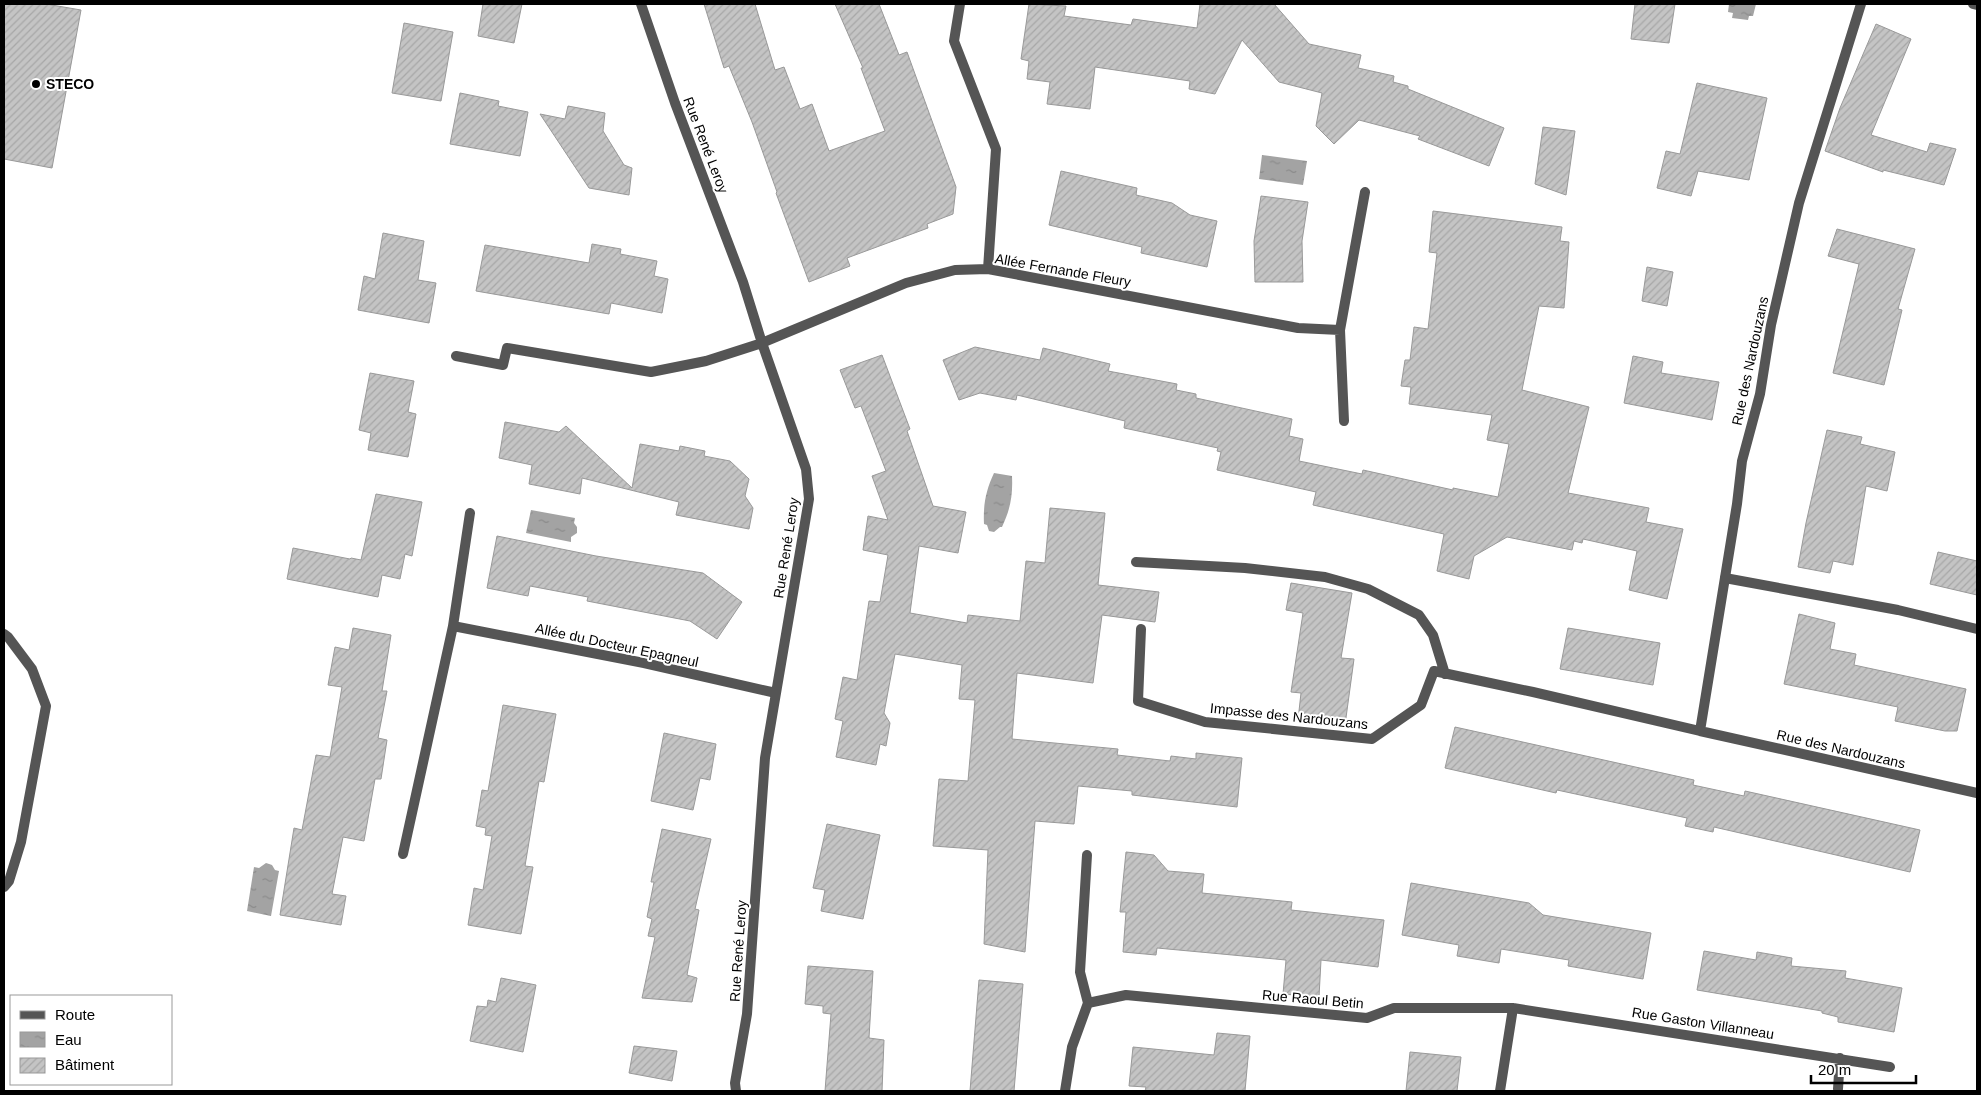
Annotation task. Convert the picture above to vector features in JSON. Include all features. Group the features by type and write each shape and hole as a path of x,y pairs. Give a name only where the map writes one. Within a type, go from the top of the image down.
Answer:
{"street":[{"name":"Rue René Leroy","path":"641,4 675,103 744,282 762,342 806,469 809,499 765,758 748,1014 735,1083 736,1091"},
{"path":"960,4 954,41 996,149 988,269"},
{"name":"Rue des Nardouzans","path":"1700,731 1742,461 1760,394 1771,325 1799,203 1860,4"},
{"path":"1973,4 1977,5"},
{"path":"1344,422 1340,330 1364,192"},
{"name":"Allée Fernande Fleury","path":"456,356 503,366 507,348 651,372 706,361 762,342 906,283 955,270 988,269 1298,328 1340,330"},
{"path":"403,854 453,626 470,513"},
{"path":"1136,562 1245,568 1325,577 1368,589 1419,614 1432,636 1445,674"},
{"path":"1725,578 1898,610 1977,629"},
{"name":"Allée du Docteur Epagneul","path":"453,626 644,663 776,693"},
{"name":"Impasse des Nardouzans","path":"1141,629 1138,701 1205,722 1372,739 1421,705 1434,672 1445,674"},
{"path":"4,634 32,669 46,706 21,842 10,881 4,887"},
{"name":"Rue des Nardouzans","path":"1445,674 1533,692 1977,793"},
{"path":"1065,1091 1072,1047 1088,1002 1080,972 1087,855"},
{"name":"Rue Raoul Betin","path":"1088,1002 1126,995 1367,1018 1394,1008 1512,1008"},
{"path":"1500,1091 1512,1008"},
{"name":"Rue Gaston Villanneau","path":"1512,1008 1890,1067"},
{"path":"1838,1089 1840,1058"}],"water":[{"path":"1729,4 1756,4 1753,16 1749,16 1748,20 1732,18 1733,13 1728,12"},
{"path":"1262,155 1307,161 1303,185 1259,179"},
{"path":"994,473 1012,476 1012,483 1007,515 1002,527 994,532 989,531 987,525 984,524 984,517 986,498"},
{"path":"531,510 575,518 574,523 577,527 577,533 571,537 571,542 526,533"},
{"path":"266,863 279,871 271,916 247,911 254,867 259,868"}],"building":[{"name":"STECO","path":"4,4 46,4 81,10 52,168 4,159"},
{"path":"483,4 522,4 514,43 478,36"},
{"path":"704,4 755,4 775,70 784,67 800,109 812,104 829,151 885,131 861,68 863,68 835,4 879,4 899,55 907,52 956,187 953,214 927,224 928,228 847,258 850,266 809,282 752,122 729,66 724,68"},
{"path":"1029,4 1066,6 1064,16 1131,25 1133,19 1197,28 1200,4 1274,4 1309,44 1361,55 1358,68 1394,76 1393,82 1408,86 1408,89 1504,128 1489,166 1418,139 1420,136 1359,120 1334,144 1316,126 1322,93 1279,82 1242,40 1215,94 1189,89 1190,81 1095,67 1090,109 1047,104 1050,82 1027,79 1029,61 1021,59"},
{"path":"1635,4 1675,4 1669,43 1631,39"},
{"path":"404,23 453,32 441,101 392,93"},
{"path":"1876,24 1911,39 1871,135 1927,152 1930,143 1956,149 1944,185 1883,170 1883,172 1825,151 1840,108"},
{"path":"1697,83 1767,98 1749,180 1698,171 1691,196 1657,188 1666,151 1680,154"},
{"path":"460,93 499,101 498,106 528,112 520,156 450,144"},
{"path":"568,106 605,113 603,131 624,165 632,168 629,195 589,188 540,114 565,119"},
{"path":"1543,127 1575,131 1566,195 1535,184"},
{"path":"1061,171 1137,188 1136,195 1172,203 1190,215 1217,221 1207,267 1141,253 1142,247 1049,225"},
{"path":"1261,196 1308,202 1302,241 1303,282 1255,282 1254,241"},
{"path":"1433,211 1562,227 1560,241 1569,242 1564,308 1539,306 1522,390 1589,407 1568,493 1649,508 1646,522 1683,529 1667,599 1629,590 1637,551 1583,539 1582,543 1574,541 1572,550 1507,537 1474,556 1469,579 1437,571 1444,534 1313,505 1316,492 1217,470 1221,452 1217,451 1218,448 1124,428 1125,421 1017,395 1016,400 980,393 959,400 943,360 975,347 1040,360 1043,348 1110,364 1108,371 1177,384 1176,390 1196,394 1196,398 1292,419 1289,436 1303,439 1299,461 1362,474 1363,470 1453,490 1453,488 1498,497 1509,444 1487,440 1492,415 1409,404 1411,387 1401,386 1405,360 1410,360 1414,327 1428,329 1437,253 1429,252"},
{"path":"1837,229 1915,249 1898,309 1902,310 1884,385 1833,373 1859,264 1828,256"},
{"path":"383,233 424,241 418,280 436,283 429,323 358,310 364,276 375,279"},
{"path":"592,244 621,249 620,254 657,261 654,276 668,279 662,313 611,303 609,314 476,291 485,245 589,263"},
{"path":"1647,267 1673,272 1667,306 1642,301"},
{"path":"882,355 910,429 907,431 933,506 966,512 958,553 919,546 910,613 967,623 968,615 1020,621 1026,561 1045,563 1050,508 1105,513 1098,585 1159,592 1155,622 1102,615 1093,683 1017,673 1012,739 1118,749 1117,755 1170,761 1171,756 1196,759 1196,753 1242,758 1237,807 1132,795 1132,791 1078,786 1074,824 1035,821 1025,952 984,944 988,850 933,846 939,779 968,781 975,700 959,699 962,665 895,654 884,713 890,723 886,746 880,744 876,765 836,757 843,721 835,719 843,677 857,680 869,601 880,602 888,555 863,550 868,516 888,520 872,476 886,471 861,406 855,408 840,370"},
{"path":"1633,356 1663,362 1661,373 1719,382 1712,420 1624,403"},
{"path":"370,373 414,381 408,412 416,414 408,457 368,450 371,433 359,430"},
{"path":"505,422 559,432 566,426 632,488 640,444 679,451 680,446 705,451 704,456 730,461 749,479 745,496 753,508 749,529 676,515 679,502 582,478 580,494 529,484 532,465 499,458"},
{"path":"1827,430 1862,437 1860,444 1895,452 1887,491 1866,486 1853,565 1833,561 1830,573 1798,567"},
{"path":"376,494 422,502 412,556 405,554 400,579 382,575 378,597 287,579 293,548 361,560"},
{"path":"497,536 596,556 703,573 742,602 717,639 690,621 587,601 588,597 530,586 528,596 487,588"},
{"path":"1938,552 1977,561 1977,595 1930,584"},
{"path":"1291,583 1352,593 1341,658 1354,659 1345,725 1298,720 1301,693 1291,692 1303,613 1286,610"},
{"path":"1799,614 1835,623 1830,649 1856,654 1854,665 1966,689 1957,731 1945,731 1895,721 1898,707 1784,684"},
{"path":"353,628 391,635 382,691 387,691 378,738 387,740 381,779 375,779 364,841 343,837 332,894 346,896 341,925 280,915 294,828 302,830 316,755 330,757 342,687 328,685 335,647 349,650"},
{"path":"1568,628 1660,643 1653,685 1560,669"},
{"path":"503,705 556,714 544,782 539,781 525,866 533,867 521,934 468,925 474,888 483,890 492,836 485,835 486,828 476,826 482,790 488,791"},
{"path":"1455,727 1694,780 1693,785 1744,796 1745,791 1920,830 1910,872 1714,827 1713,832 1685,826 1687,818 1557,790 1556,793 1445,768"},
{"path":"664,733 716,744 710,780 700,778 693,810 651,801"},
{"path":"827,824 880,835 863,919 821,911 825,890 813,888"},
{"path":"662,829 711,839 695,909 699,910 687,975 697,978 692,1002 642,998 655,937 648,936 652,919 647,917 654,882 651,882"},
{"path":"1126,852 1154,855 1168,871 1204,874 1202,893 1292,902 1291,910 1384,920 1378,967 1321,960 1319,997 1283,994 1286,960 1157,948 1156,955 1123,952 1126,912 1120,912"},
{"path":"1411,883 1529,903 1543,915 1651,933 1643,979 1568,966 1569,960 1501,949 1499,963 1457,956 1459,945 1402,935"},
{"path":"1704,951 1756,960 1757,952 1792,958 1791,966 1846,971 1845,978 1902,988 1894,1032 1838,1022 1838,1017 1822,1013 1822,1011 1697,990"},
{"path":"808,966 873,971 869,1038 884,1040 882,1091 825,1091 831,1014 823,1013 823,1006 805,1004"},
{"path":"501,978 536,985 523,1052 470,1041 477,1006 487,1007 488,1000 496,1002"},
{"path":"979,980 1023,984 1014,1091 970,1091"},
{"path":"1217,1033 1250,1036 1245,1091 1145,1091 1146,1087 1129,1086 1133,1047 1214,1055"},
{"path":"634,1046 677,1051 672,1081 629,1073"},
{"path":"1410,1052 1461,1057 1457,1091 1406,1091"}],"place":[{"name":"STECO","path":"36,84"}]}
